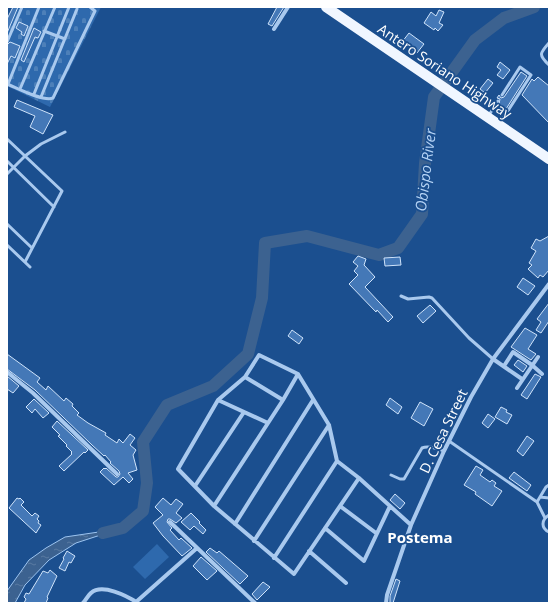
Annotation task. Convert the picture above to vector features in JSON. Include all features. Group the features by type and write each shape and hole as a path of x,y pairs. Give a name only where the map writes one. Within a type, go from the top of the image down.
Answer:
{"main road":[{"name":"Antero Soriano Highway","path":"326,7 549,158"}],"street":[{"path":"274,29 288,7"},
{"name":"D. Cesa Street","path":"386,603 387,595 411,525 444,451 470,398 493,359 549,284"},
{"path":"504,366 512,352 532,365 542,374"},
{"path":"359,478 294,574 214,506 178,469 218,400 244,377 259,355 298,374 329,425 337,461 359,478 411,525"},
{"path":"517,388 538,357"},
{"path":"493,359 522,379"},
{"path":"7,372 33,393 118,474"},
{"path":"214,506 283,400 298,374"},
{"path":"244,377 283,400"},
{"path":"218,400 268,423"},
{"path":"234,524 313,400"},
{"path":"195,486 244,412"},
{"path":"254,541 329,425"},
{"path":"274,558 337,461"},
{"path":"340,506 376,533"},
{"path":"325,528 364,561 390,506"},
{"path":"170,522 255,603"},
{"path":"83,603 91,593 102,588 112,590 137,602 197,548"},
{"path":"309,551 346,583"}],"lane":[{"path":"7,42 22,7"},
{"path":"39,7 7,84 50,99 53,98 97,7"},
{"path":"20,89 55,7"},
{"path":"34,94 69,7"},
{"path":"90,7 95,11"},
{"path":"41,97 77,9"},
{"path":"44,31 65,39"},
{"path":"549,43 541,52 542,58 549,65"},
{"path":"498,124 531,75 520,67 502,94"},
{"path":"488,117 498,101"},
{"path":"7,174 25,156 41,144 65,132"},
{"path":"7,139 62,191 25,262"},
{"path":"7,161 54,207"},
{"path":"7,224 32,248"},
{"path":"7,245 30,267"},
{"path":"401,296 408,299 432,298 469,338 493,359"},
{"path":"449,441 537,502 545,518"},
{"path":"391,475 404,479 422,448 428,446 444,451"},
{"path":"537,502 546,487 549,485"},
{"path":"540,497 549,498"},
{"path":"549,515 545,518 543,526 549,532"}],"green space":[{"path":"18,7 101,7 50,107 7,86 7,28"},
{"path":"157,544 169,557 145,579 133,567"}],"water":[{"path":"119,529 76,543 49,560 25,585 15,603 7,603 7,591 29,560 46,548 65,537"}],"building":[{"path":"13,7 18,7 7,33 7,19"},
{"path":"277,7 284,7 272,26 268,24"},
{"path":"439,10 444,12 439,23 443,25 438,31 424,23 431,12 436,16"},
{"path":"19,22 28,26 24,36 21,34 22,32 16,28"},
{"path":"34,28 41,32 38,38 35,37 24,62 21,60"},
{"path":"409,33 424,44 417,53 402,42"},
{"path":"10,42 20,46 15,58 11,56 7,64 7,45"},
{"path":"500,62 510,70 503,79 497,75 501,70 497,67"},
{"path":"521,72 527,76 506,109 499,104 500,99 497,98 499,95 501,98 504,97"},
{"path":"538,77 549,86 549,123 522,95 532,79 534,81"},
{"path":"488,79 493,83 485,93 480,89"},
{"path":"17,100 53,115 43,134 30,127 35,116 14,107"},
{"path":"549,236 549,270 543,277 540,275 538,278 528,269 532,265 529,263 536,251 531,248 536,239 540,241"},
{"path":"358,256 366,259 364,265 375,277 365,287 393,317 388,322 377,310 376,312 349,284 358,275 354,271 358,266 353,262"},
{"path":"400,257 401,265 385,266 384,258"},
{"path":"523,278 535,286 528,295 517,287"},
{"path":"549,303 549,321 541,333 536,330 541,322 537,319"},
{"path":"430,305 436,311 423,323 417,316"},
{"path":"525,328 537,335 528,349 536,354 531,360 511,347"},
{"path":"292,330 303,338 299,344 288,336"},
{"path":"7,354 40,378 37,382 46,390 48,386 64,401 66,398 73,404 72,406 79,413 77,415 106,433 105,435 117,443 119,439 123,443 130,434 135,438 130,445 136,450 133,455 137,470 128,473 133,479 129,483 123,477 114,485 100,472 106,468 116,477 120,474 105,455 104,456 92,445 35,390 7,369"},
{"path":"518,360 527,366 523,372 514,365"},
{"path":"535,374 541,377 527,399 521,395"},
{"path":"7,376 19,386 13,393 7,389"},
{"path":"390,398 402,407 398,414 386,405"},
{"path":"34,399 49,413 43,418 35,409 32,413 26,407"},
{"path":"420,402 433,409 424,426 411,418"},
{"path":"501,407 512,415 507,424 495,417"},
{"path":"488,414 495,419 488,428 482,423"},
{"path":"57,421 88,450 64,471 59,466 72,454 72,452 58,436 60,435 52,427"},
{"path":"527,436 534,441 523,456 517,451"},
{"path":"476,466 483,470 480,475 490,482 492,480 496,483 494,486 502,491 492,506 475,494 476,492 464,485"},
{"path":"514,472 531,485 527,491 509,478"},
{"path":"395,494 405,503 400,509 390,500"},
{"path":"17,498 20,498 24,502 21,505 32,516 35,513 39,516 37,519 39,521 38,523 41,525 36,533 9,508"},
{"path":"163,498 171,505 176,499 183,504 176,513 182,518 176,523 170,519 168,519 167,522 172,528 170,530 179,540 181,538 192,548 182,556 153,523 163,515 155,507"},
{"path":"191,513 206,530 203,534 194,526 190,530 181,522"},
{"path":"210,548 217,553 219,551 248,576 240,584 206,552"},
{"path":"67,551 75,556 71,563 69,562 65,571 59,568"},
{"path":"201,557 217,571 207,580 193,566"},
{"path":"50,570 57,576 47,597 46,603 24,603 26,593 29,594 43,571 48,573"},
{"path":"396,579 400,581 393,603 390,603 390,596"},
{"path":"263,582 270,587 257,600 252,594"}],"waterway":[{"name":"Obispo River","path":"103,533 123,528 143,511 147,483 143,442 167,405 213,386 248,354 262,298 265,243 307,236 379,255 398,248 422,214 425,163 434,97 475,40 504,18 534,7"}],"district":[{"name":"Postema","path":"420,537"}]}
